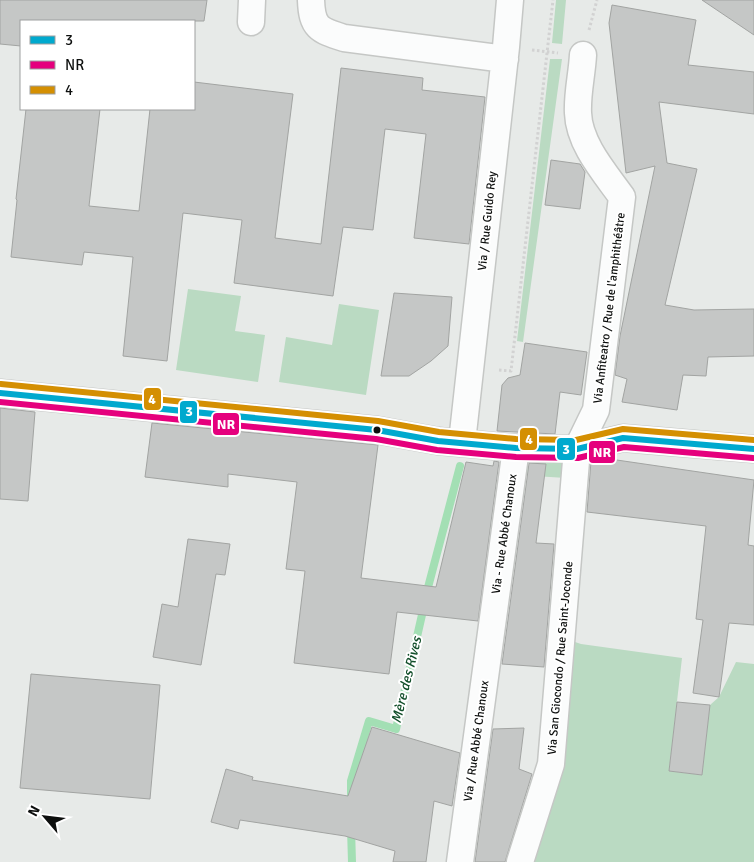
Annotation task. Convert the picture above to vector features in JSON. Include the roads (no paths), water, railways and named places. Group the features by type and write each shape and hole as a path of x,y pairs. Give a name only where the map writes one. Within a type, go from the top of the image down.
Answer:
{"street":[{"path":"311,0 312,12 318,27 325,32 344,38 506,53"},
{"name":"Via / Rue Guido Rey","path":"462,442 506,53 510,0"},
{"name":"Via Anfiteatro / Rue de l'amphithéâtre","path":"577,449 596,410 622,197 584,140 578,114 583,55"},
{"path":"0,393 377,430 438,441 516,448 577,449 623,438 754,449"},
{"name":"Via - Rue Abbé Chanoux","path":"493,620 516,448"},
{"name":"Via San Giocondo / Rue Saint-Joconde","path":"520,862 551,764 577,449"},
{"name":"Via / Rue Abbé Chanoux","path":"460,862 493,620"}],"waterway":[{"name":"Mère des Rives","path":"426,595 460,466"},
{"name":"Mère des Rives","path":"351,797 351,781 369,721 396,729 424,606"},
{"name":"Mère des Rives","path":"351,828 352,862"}]}
